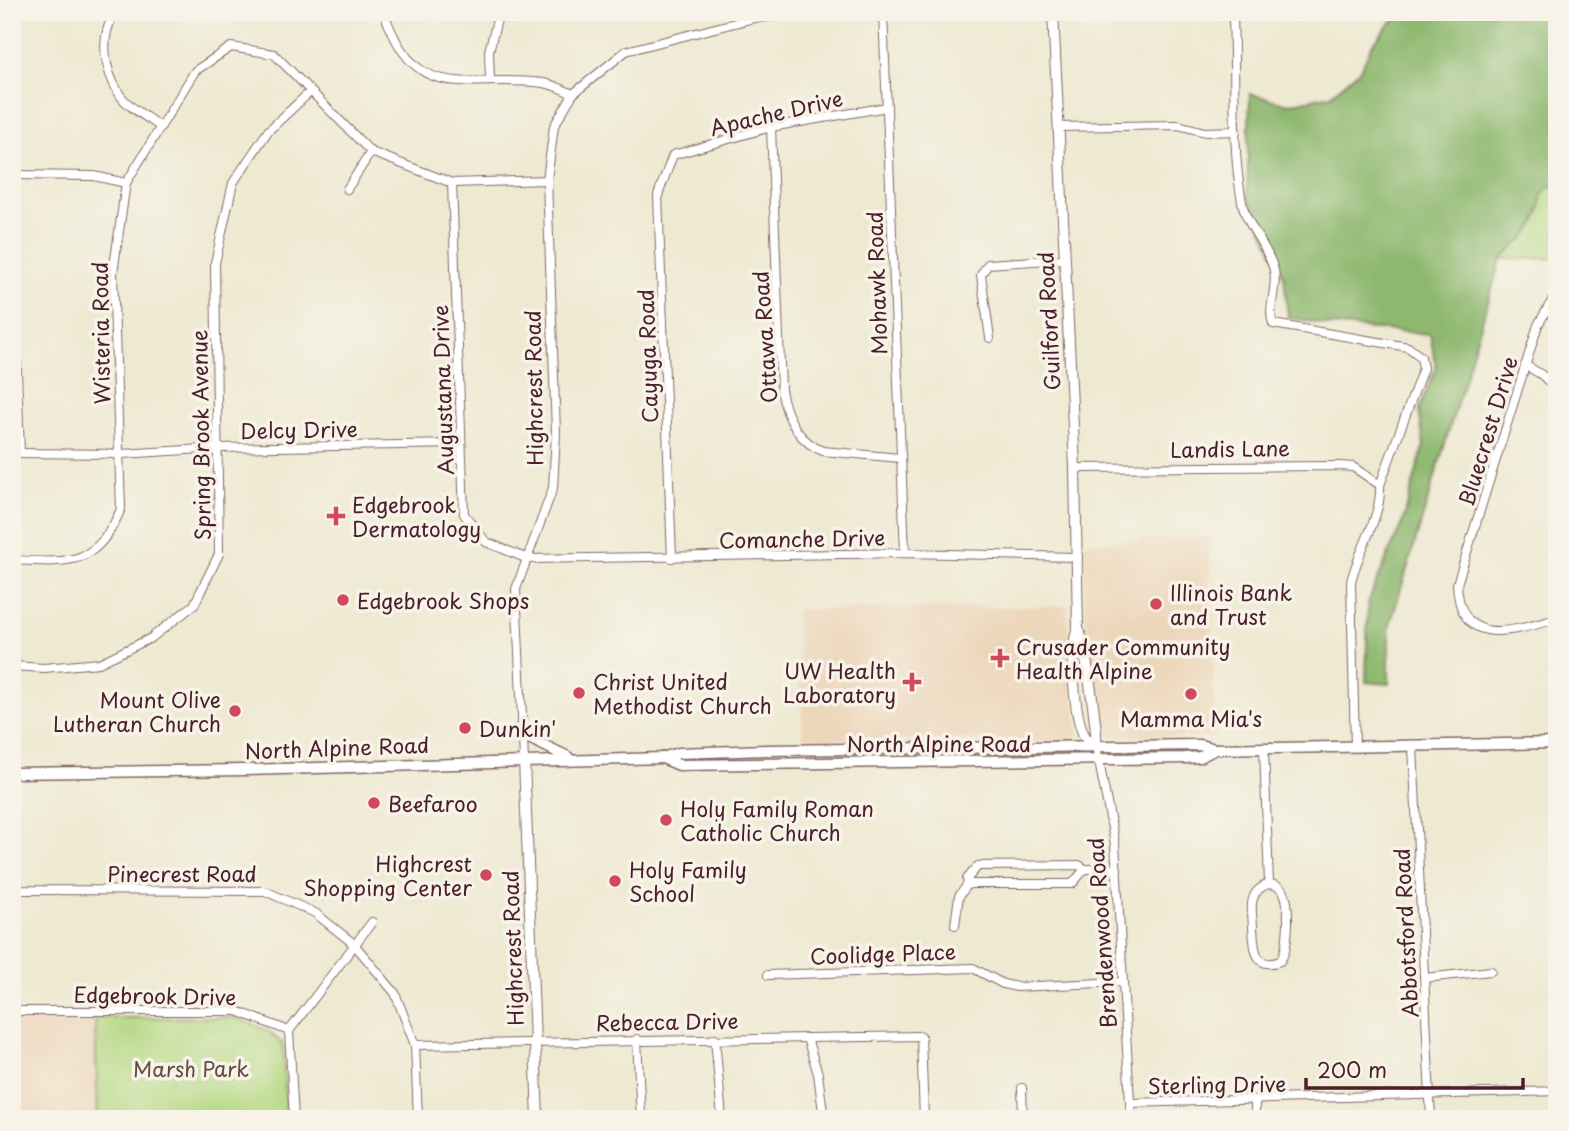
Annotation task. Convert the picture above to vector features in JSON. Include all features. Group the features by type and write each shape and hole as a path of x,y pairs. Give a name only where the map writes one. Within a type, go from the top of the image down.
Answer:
{"main road":[{"path":"522,727 531,739 574,759"},
{"name":"North Alpine Road","path":"12,773 244,771 524,760 662,758 679,753 766,750 1200,745 1215,750 1557,743"},
{"name":"North Alpine Road","path":"662,758 679,765 1099,760 1200,757 1215,750"}],"street":[{"path":"115,12 105,28 105,61 121,97 159,126"},
{"path":"384,12 391,36 415,68 444,82 545,83 573,94"},
{"path":"490,81 489,51 499,12"},
{"name":"Highcrest Road","path":"538,1119 516,589 553,488 556,433 547,180 554,126 573,94 626,51 754,18 825,12"},
{"name":"Mohawk Road","path":"883,12 905,553"},
{"name":"Guilford Road","path":"1053,12 1075,468 1078,629 1084,640 1097,735 1096,746"},
{"path":"1230,12 1233,19 1236,131 1242,205 1273,268 1275,284 1270,315 1273,324 1408,347 1421,357 1423,368 1380,485 1379,504 1356,562 1352,582 1355,747"},
{"name":"Wisteria Road","path":"12,560 61,563 88,554 110,535 121,509 122,454 113,273 126,183 195,71 231,47 275,54 371,152 452,183 547,180"},
{"name":"Spring Brook Avenue","path":"12,666 44,668 99,663 151,639 194,605 219,554 215,263 233,183 268,131 310,92"},
{"name":"Apache Drive","path":"673,155 771,127 887,107"},
{"path":"1059,127 1178,125 1205,132 1236,131"},
{"name":"Ottawa Road","path":"771,127 781,390 785,408 800,436 814,448 900,458"},
{"path":"347,189 371,152"},
{"name":"Cayuga Road","path":"672,558 658,195 673,155"},
{"path":"12,175 94,176 126,183"},
{"name":"Augustana Drive","path":"452,183 464,514 486,541 528,559"},
{"path":"12,235 16,453"},
{"path":"990,338 981,275 988,264 1063,259"},
{"name":"Bluecrest Drive","path":"1557,292 1544,310 1525,365 1457,584 1461,609 1469,621 1489,632 1513,630 1557,619"},
{"path":"1525,365 1542,375 1557,390"},
{"name":"Delcy Drive","path":"16,453 122,454 219,448 461,444"},
{"name":"Landis Lane","path":"1075,468 1340,466 1353,467 1380,485"},
{"name":"Comanche Drive","path":"528,559 905,553 1077,557"},
{"name":"Brendenwood Road","path":"1096,746 1117,869 1121,982 1131,1119"},
{"name":"Abbotsford Road","path":"1413,746 1431,1119"},
{"path":"1264,749 1269,884"},
{"path":"955,925 959,896 968,884 967,879 978,866 1079,865 1085,869 1117,869"},
{"path":"968,884 1072,884 1085,869"},
{"name":"Pinecrest Road","path":"12,884 21,890 265,891 314,913 354,944 395,993 415,1045 418,1119"},
{"path":"1269,884 1280,888 1286,897 1288,948 1280,961 1268,964 1259,960 1254,951 1252,901 1257,891 1269,884"},
{"path":"294,1119 289,1031 372,922"},
{"name":"Coolidge Place","path":"768,975 973,968 1003,984 1017,987 1121,982"},
{"path":"1425,978 1491,971"},
{"name":"Edgebrook Drive","path":"12,1011 237,1011 289,1031"},
{"name":"Rebecca Drive","path":"415,1045 921,1036 924,1119"},
{"path":"715,1038 722,1119"},
{"path":"807,1038 818,1073 824,1119"},
{"path":"637,1039 641,1119"},
{"path":"1022,1088 1023,1119"},
{"name":"Sterling Drive","path":"1130,1103 1557,1091"},
{"path":"1255,1101 1255,1119"}],"shaded area":[{"path":"1209,536 1215,737 1111,737 1099,728 1085,612 1084,543"},
{"path":"1067,606 1070,673 1078,732 1075,739 1024,743 967,739 810,740 803,736 796,610"},
{"path":"12,1018 95,1018 98,1119 12,1119"}],"green space":[{"path":"1400,12 1557,12 1557,187 1549,186 1541,196 1538,216 1529,232 1501,259 1389,628 1389,684 1366,682 1368,602 1403,521 1424,445 1419,410 1436,367 1430,334 1328,325 1288,317 1284,277 1247,195 1250,94 1289,104 1331,95 1361,69 1372,45"},
{"path":"1557,96 1557,258 1501,259"},
{"name":"Marsh Park","path":"233,1017 267,1030 283,1044 287,1119 98,1119 95,1018"}],"place":[{"name":"Edgebrook Dermatology","path":"336,516"},
{"name":"Edgebrook Shops","path":"343,600"},
{"name":"Illinois Bank and Trust","path":"1156,604"},
{"name":"Crusader Community Health Alpine","path":"1000,658"},
{"name":"UW Health Laboratory","path":"912,682"},
{"name":"Christ United Methodist Church","path":"579,693"},
{"name":"Mamma Mia's","path":"1191,694"},
{"name":"Mount Olive Lutheran Church","path":"235,711"},
{"name":"Dunkin'","path":"465,728"},
{"name":"Beefaroo","path":"374,803"},
{"name":"Holy Family Roman Catholic Church","path":"666,820"},
{"name":"Highcrest Shopping Center","path":"486,875"},
{"name":"Holy Family School","path":"615,881"}]}
